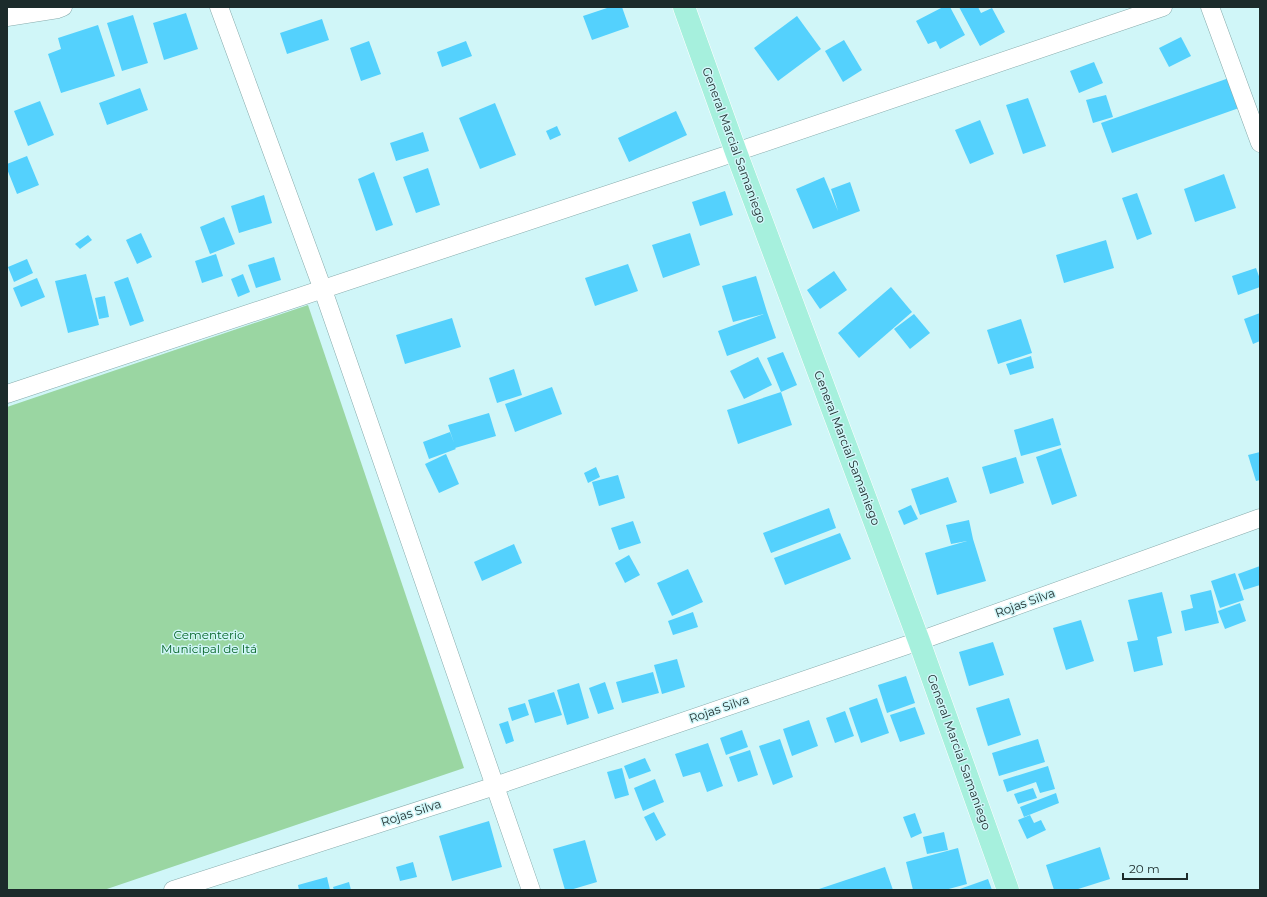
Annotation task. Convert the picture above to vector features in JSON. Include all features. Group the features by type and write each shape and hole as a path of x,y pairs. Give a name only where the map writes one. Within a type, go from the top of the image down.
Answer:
{"main road":[{"name":"General Marcial Samaniego","path":"684,7 736,152 919,641 1008,890"}],"street":[{"path":"7,17 63,7"},
{"path":"219,7 323,290 531,890"},
{"path":"7,394 736,152 1163,7"},
{"path":"1210,7 1260,143"},
{"name":"Rojas Silva","path":"173,890 495,786 919,641 1260,518"}],"green space":[{"name":"Cementerio Municipal de Itá","path":"308,305 464,768 104,890 7,890 7,407"}],"building":[{"path":"610,7 622,7 629,27 592,40 583,16"},
{"path":"943,7 950,7 965,35 940,49 936,41 928,44 916,21"},
{"path":"959,7 978,7 981,13 992,8 1005,32 980,46"},
{"path":"186,13 198,49 164,60 153,23"},
{"path":"133,15 148,63 122,71 107,23"},
{"path":"797,16 821,49 778,81 754,48"},
{"path":"322,19 329,40 287,54 280,33"},
{"path":"98,25 115,76 61,93 48,54 61,49 58,38"},
{"path":"1181,37 1191,56 1169,67 1159,48"},
{"path":"844,40 862,70 843,82 825,51"},
{"path":"369,41 381,74 361,81 350,48"},
{"path":"466,41 472,56 442,67 437,52"},
{"path":"1094,62 1103,83 1079,93 1070,71"},
{"path":"1229,78 1239,108 1112,153 1101,123"},
{"path":"140,88 148,110 107,125 99,103"},
{"path":"1106,95 1113,117 1093,123 1086,100"},
{"path":"1028,98 1046,146 1023,154 1006,105"},
{"path":"40,101 54,135 28,146 14,111"},
{"path":"495,103 516,155 480,169 459,118"},
{"path":"676,111 687,135 629,162 618,138"},
{"path":"980,120 994,154 970,164 955,130"},
{"path":"557,126 561,135 550,140 546,131"},
{"path":"423,132 429,151 396,161 390,143"},
{"path":"27,156 39,185 17,194 7,169 7,164"},
{"path":"428,168 440,205 416,213 403,177"},
{"path":"374,172 393,225 376,231 358,179"},
{"path":"1224,174 1236,208 1195,222 1184,189"},
{"path":"824,177 838,211 831,189 850,182 860,211 813,229 796,189"},
{"path":"725,191 733,215 700,226 692,202"},
{"path":"1137,193 1152,234 1137,240 1122,198"},
{"path":"264,195 272,223 239,233 231,206"},
{"path":"224,217 235,244 210,254 200,227"},
{"path":"141,233 152,257 137,264 126,240"},
{"path":"690,233 700,265 663,278 652,245"},
{"path":"88,235 92,240 80,249 75,244"},
{"path":"1106,240 1114,268 1064,283 1056,255"},
{"path":"216,254 223,276 202,283 195,261"},
{"path":"274,257 281,280 256,288 248,265"},
{"path":"27,259 33,273 14,282 8,267"},
{"path":"628,264 638,291 595,306 585,278"},
{"path":"1256,268 1260,279 1260,287 1238,295 1232,276"},
{"path":"834,271 847,290 820,309 807,290"},
{"path":"86,274 99,325 68,333 55,281"},
{"path":"243,274 250,292 238,297 231,279"},
{"path":"756,276 776,338 727,356 718,331 764,314 733,322 722,286"},
{"path":"128,277 144,321 130,326 114,282"},
{"path":"37,278 45,297 21,307 13,288"},
{"path":"891,287 912,312 859,358 838,333"},
{"path":"105,296 109,317 99,319 95,298"},
{"path":"1260,313 1260,341 1253,344 1244,319"},
{"path":"914,314 930,333 910,349 894,329"},
{"path":"452,318 461,347 405,364 396,335"},
{"path":"1021,319 1032,353 998,364 987,330"},
{"path":"783,352 797,385 781,392 767,358"},
{"path":"1031,356 1034,368 1010,375 1006,364"},
{"path":"758,357 772,385 744,399 730,371"},
{"path":"514,369 522,395 497,403 489,378"},
{"path":"552,387 562,414 515,432 505,404"},
{"path":"781,392 792,425 738,444 727,410"},
{"path":"489,413 496,436 455,448 456,449 429,459 423,442 450,432 454,443 448,425"},
{"path":"1053,418 1061,445 1021,456 1014,430"},
{"path":"1061,448 1077,496 1052,505 1036,457"},
{"path":"1260,452 1260,480 1256,481 1248,455"},
{"path":"446,454 459,484 439,493 425,464"},
{"path":"1016,457 1024,483 990,494 982,467"},
{"path":"596,467 600,477 588,483 584,473"},
{"path":"618,475 625,498 599,506 592,482"},
{"path":"948,477 957,502 920,515 911,489"},
{"path":"911,505 918,519 904,525 898,511"},
{"path":"829,508 836,528 771,553 763,533"},
{"path":"969,520 973,539 986,581 937,595 925,553 967,541 951,544 946,525"},
{"path":"633,521 641,543 619,550 611,528"},
{"path":"840,533 851,559 785,585 774,558"},
{"path":"514,544 522,563 482,581 474,562"},
{"path":"629,555 640,575 625,583 615,563"},
{"path":"1260,566 1260,585 1244,590 1238,574"},
{"path":"688,569 703,602 672,616 657,583"},
{"path":"1235,573 1244,600 1220,608 1211,581"},
{"path":"1211,590 1219,623 1185,631 1181,611 1193,608 1190,595"},
{"path":"1162,592 1172,633 1157,637 1163,665 1134,672 1127,642 1138,640 1128,600"},
{"path":"1240,603 1246,621 1225,629 1218,611"},
{"path":"693,612 698,627 673,635 668,621"},
{"path":"1081,620 1094,661 1066,670 1053,628"},
{"path":"993,642 1004,675 969,686 959,652"},
{"path":"677,659 685,687 662,694 654,665"},
{"path":"653,672 659,693 622,703 616,682"},
{"path":"906,676 915,703 887,713 878,685"},
{"path":"605,682 614,709 598,714 589,688"},
{"path":"579,683 589,718 567,725 557,690"},
{"path":"554,692 562,715 535,723 528,700"},
{"path":"877,698 889,733 861,743 849,708"},
{"path":"1009,698 1021,735 988,746 976,708"},
{"path":"525,703 529,715 512,721 508,708"},
{"path":"915,707 925,734 900,742 890,715"},
{"path":"845,711 854,736 835,743 826,718"},
{"path":"809,720 818,746 792,756 783,729"},
{"path":"508,721 514,741 506,744 499,724"},
{"path":"742,730 748,747 726,755 720,738"},
{"path":"780,739 793,777 773,785 759,746"},
{"path":"1038,739 1045,762 999,776 992,753"},
{"path":"708,743 723,786 707,792 700,772 683,777 675,754"},
{"path":"750,750 758,775 738,782 729,757"},
{"path":"645,758 651,771 629,779 624,766"},
{"path":"1048,766 1055,789 1040,793 1036,782 1007,792 1003,780"},
{"path":"622,768 629,795 615,799 607,772"},
{"path":"655,779 664,802 643,811 634,788"},
{"path":"1033,788 1037,798 1018,804 1014,794"},
{"path":"1056,793 1059,803 1024,817 1020,807"},
{"path":"654,812 666,835 656,841 644,817"},
{"path":"915,813 922,833 911,838 903,817"},
{"path":"1030,815 1034,823 1041,820 1046,830 1027,839 1018,820"},
{"path":"489,821 502,867 452,881 439,836"},
{"path":"944,832 948,850 927,854 923,837"},
{"path":"585,840 597,882 570,890 565,890 553,849"},
{"path":"1100,847 1110,879 1075,890 1054,890 1046,865"},
{"path":"958,848 967,884 945,890 913,890 906,862"},
{"path":"413,862 417,877 400,881 396,867"},
{"path":"885,867 893,890 816,890"},
{"path":"327,877 330,890 299,890 298,885"},
{"path":"988,879 992,890 957,890"},
{"path":"349,882 351,890 334,890 333,887"}]}
